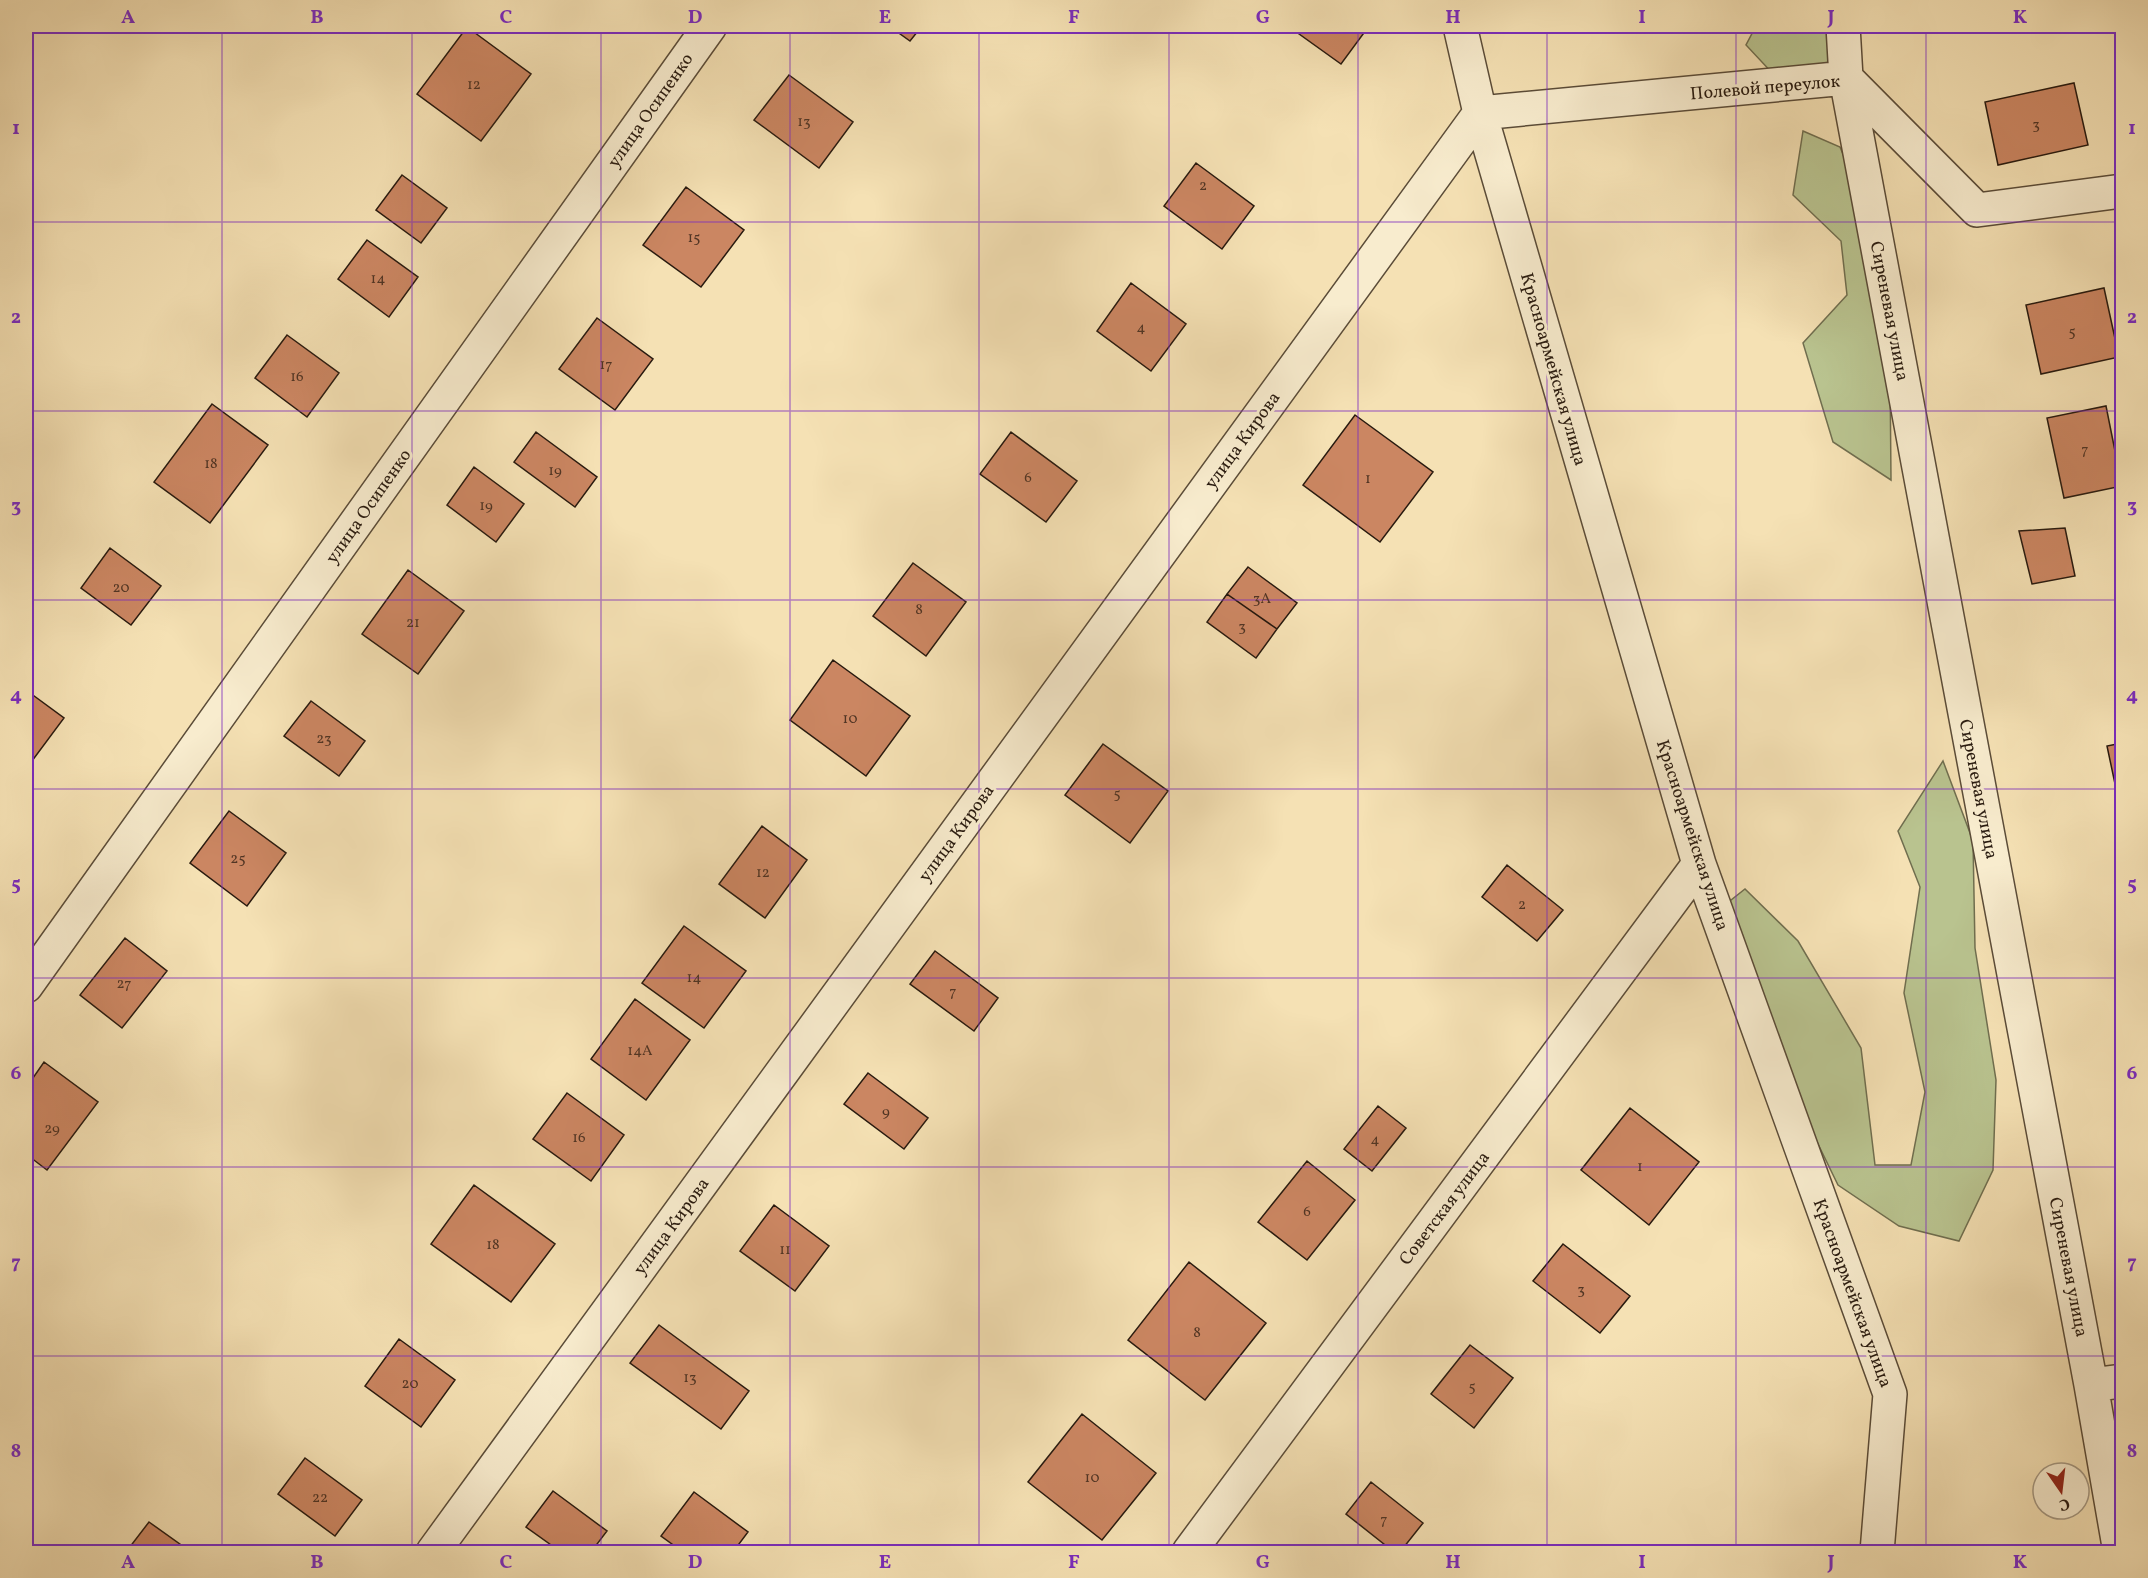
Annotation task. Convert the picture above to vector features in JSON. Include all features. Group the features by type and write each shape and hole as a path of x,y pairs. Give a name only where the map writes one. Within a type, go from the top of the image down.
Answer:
{"street":[{"name":"улица Осипенко","path":"26,986 710,26"},
{"path":"1460,26 1480,113"},
{"name":"Сиреневая улица","path":"1843,26 1846,78 2107,1383 2120,1552"},
{"name":"Полевой переулок","path":"1480,113 1846,78 1977,210 2122,191"},
{"name":"Красноармейская улица","path":"1480,113 1699,864 1890,1394 1877,1552"},
{"name":"улица Кирова","path":"433,1552 1480,113"},
{"name":"Советская улица","path":"1189,1552 1699,864"}],"green space":[{"path":"1756,26 1830,26 1829,62 1775,76 1746,45"},
{"path":"1803,131 1840,147 1872,224 1890,371 1891,480 1833,442 1803,343 1847,295 1841,241 1793,195"},
{"path":"1943,761 1973,841 1975,948 1996,1080 1993,1170 1959,1241 1899,1226 1838,1185 1761,1027 1721,908 1745,889 1798,941 1861,1048 1875,1165 1911,1165 1925,1092 1904,993 1920,887 1898,831"}],"building":[{"path":"889,26 922,26 910,41"},
{"path":"1288,26 1369,26 1341,64"},
{"path":"467,27 531,74 481,141 417,94"},
{"path":"789,75 853,122 819,168 754,120"},
{"path":"2074,83 2088,145 1998,165 1985,102"},
{"path":"1196,163 1254,206 1222,249 1164,206"},
{"path":"402,175 447,208 421,243 376,210"},
{"path":"686,187 744,230 701,287 643,245"},
{"path":"367,240 418,277 389,317 338,279"},
{"path":"1131,283 1186,324 1151,371 1097,331"},
{"path":"2104,288 2119,357 2041,374 2026,305"},
{"path":"597,318 653,359 615,410 559,369"},
{"path":"287,335 339,373 307,417 255,378"},
{"path":"212,404 268,445 210,523 154,482"},
{"path":"2106,406 2122,486 2064,498 2047,418"},
{"path":"1355,415 1433,472 1380,542 1303,485"},
{"path":"536,432 597,477 575,507 514,462"},
{"path":"1011,432 1077,481 1046,522 980,474"},
{"path":"474,467 524,504 496,542 447,505"},
{"path":"2065,528 2075,576 2032,584 2019,531"},
{"path":"110,548 161,586 131,625 81,588"},
{"path":"913,563 966,602 926,656 873,616"},
{"path":"1248,567 1297,603 1277,629 1227,594"},
{"path":"408,570 464,611 418,674 362,634"},
{"path":"1227,594 1277,629 1256,658 1207,622"},
{"path":"833,660 910,716 866,776 790,720"},
{"path":"26,690 64,718 26,769"},
{"path":"311,701 365,741 339,776 284,736"},
{"path":"2122,743 2122,817 2107,746"},
{"path":"1103,744 1168,791 1130,843 1065,795"},
{"path":"229,811 286,853 247,906 190,863"},
{"path":"762,826 807,860 765,918 719,884"},
{"path":"1507,865 1563,910 1537,941 1482,897"},
{"path":"684,926 746,971 704,1028 642,983"},
{"path":"125,938 167,971 122,1028 80,995"},
{"path":"935,951 998,998 974,1031 910,984"},
{"path":"635,999 690,1040 646,1100 591,1059"},
{"path":"44,1062 98,1102 47,1170 26,1154 26,1088"},
{"path":"868,1073 928,1118 904,1149 844,1104"},
{"path":"567,1093 624,1135 591,1181 533,1139"},
{"path":"1378,1106 1406,1128 1372,1171 1344,1149"},
{"path":"1630,1108 1699,1162 1649,1225 1581,1170"},
{"path":"1307,1161 1355,1200 1307,1260 1258,1222"},
{"path":"474,1185 555,1244 511,1302 431,1244"},
{"path":"774,1205 829,1246 795,1291 740,1251"},
{"path":"1563,1244 1630,1296 1600,1333 1533,1281"},
{"path":"1189,1262 1266,1323 1205,1400 1128,1340"},
{"path":"659,1325 749,1391 721,1429 630,1363"},
{"path":"399,1339 455,1380 421,1427 365,1386"},
{"path":"1470,1345 1513,1378 1474,1428 1431,1394"},
{"path":"1082,1414 1156,1473 1102,1540 1028,1482"},
{"path":"305,1458 362,1500 335,1536 278,1494"},
{"path":"1371,1482 1423,1523 1400,1552 1394,1552 1346,1514"},
{"path":"553,1491 607,1531 591,1552 561,1552 526,1527"},
{"path":"694,1492 748,1532 733,1552 683,1552 661,1536"},
{"path":"149,1522 191,1552 126,1552"}]}
